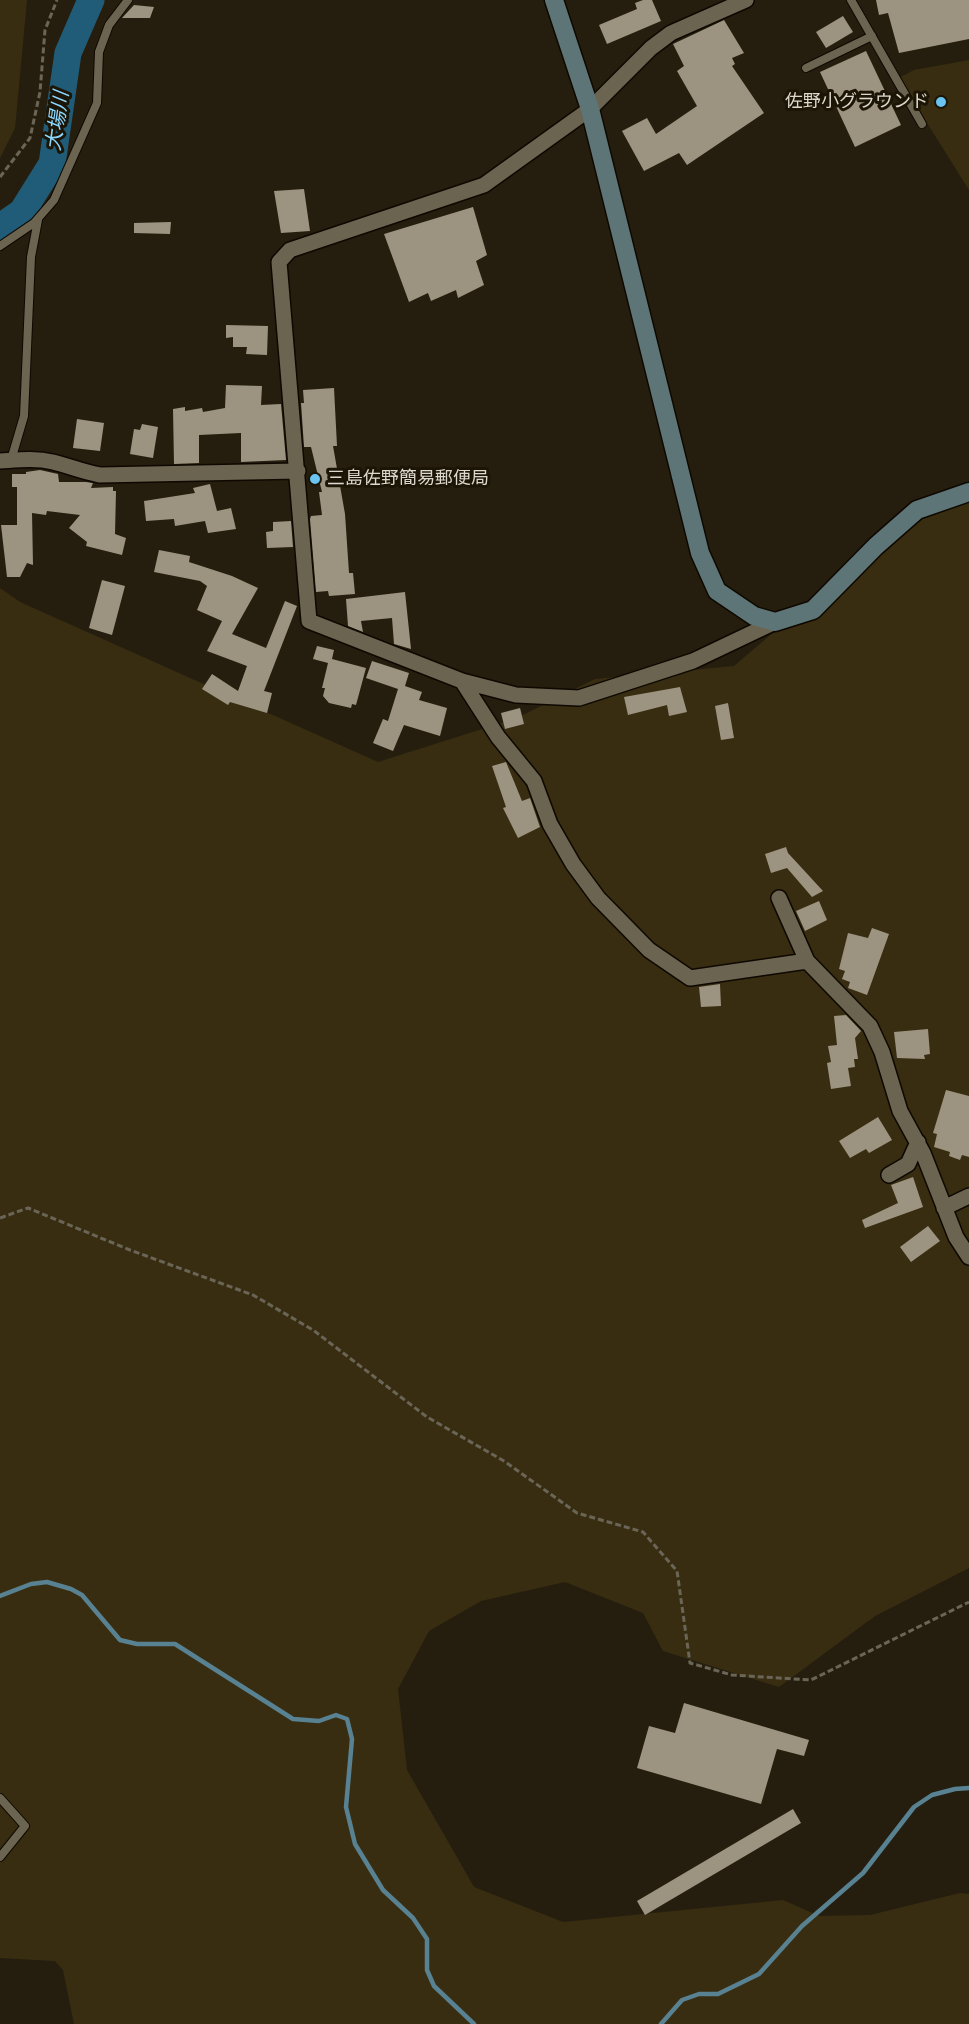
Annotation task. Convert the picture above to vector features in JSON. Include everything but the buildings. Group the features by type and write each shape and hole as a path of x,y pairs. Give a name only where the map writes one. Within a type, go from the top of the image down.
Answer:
{"street":[{"path":"554,0 590,109 700,553 717,591 754,616 775,622"},
{"path":"746,0 671,33 651,48 590,109 484,185 290,250 279,262 309,621 462,681 516,695 579,698 693,662 775,622 813,610 876,546 917,510 969,492"},
{"path":"5,461 30,459 100,475 298,471"},
{"path":"462,681 498,737 534,781 550,824 573,864 598,898 649,950 690,978 807,962"},
{"path":"779,898 807,962 870,1026 882,1052 900,1111 918,1143 956,1237 969,1257"},
{"path":"889,1175 908,1164 918,1143"},
{"path":"944,1208 969,1196"}],"lane":[{"path":"0,246 38,218 54,200 97,103 99,52 109,25 128,0"},
{"path":"851,0 922,124"},
{"path":"806,68 872,36"},
{"path":"5,461 24,416 31,257 38,218"},
{"path":"0,1798 25,1826 0,1857"}],"path":[{"path":"0,177 30,138 40,92 45,30 57,0"},
{"path":"0,1218 28,1208 130,1250 253,1294 313,1329 427,1417 504,1461 577,1513 643,1532 677,1571 690,1663 732,1675 811,1680 969,1602"}],"shaded area":[{"path":"0,0 27,0 15,128 0,158"},
{"name":"佐野小グラウンド","path":"969,60 969,190 899,78 914,70"},
{"path":"969,493 969,1568 875,1616 779,1687 663,1651 643,1613 565,1582 481,1601 429,1631 398,1689 407,1770 474,1887 563,1922 783,1900 819,1916 870,1915 960,1893 969,1894 969,2024 74,2024 63,1970 55,1961 0,1958 0,588 20,602 378,762 517,718 595,679 734,666 897,527"}],"waterway":[{"name":"大場川","path":"0,227 22,212 52,164 68,53 91,0"},
{"path":"0,1596 31,1584 47,1582 71,1589 82,1595 120,1640 137,1644 175,1644 293,1719 319,1721 336,1715 347,1719 352,1739 346,1807 355,1844 383,1890 413,1918 427,1939 427,1970 434,1986 474,2024"},
{"path":"661,2024 682,2000 699,1994 718,1994 759,1974 802,1926 863,1873 914,1807 932,1795 969,1788"}],"place":[{"name":"佐野小グラウンド","path":"941,102"},
{"name":"三島佐野簡易郵便局","path":"315,479"}]}
